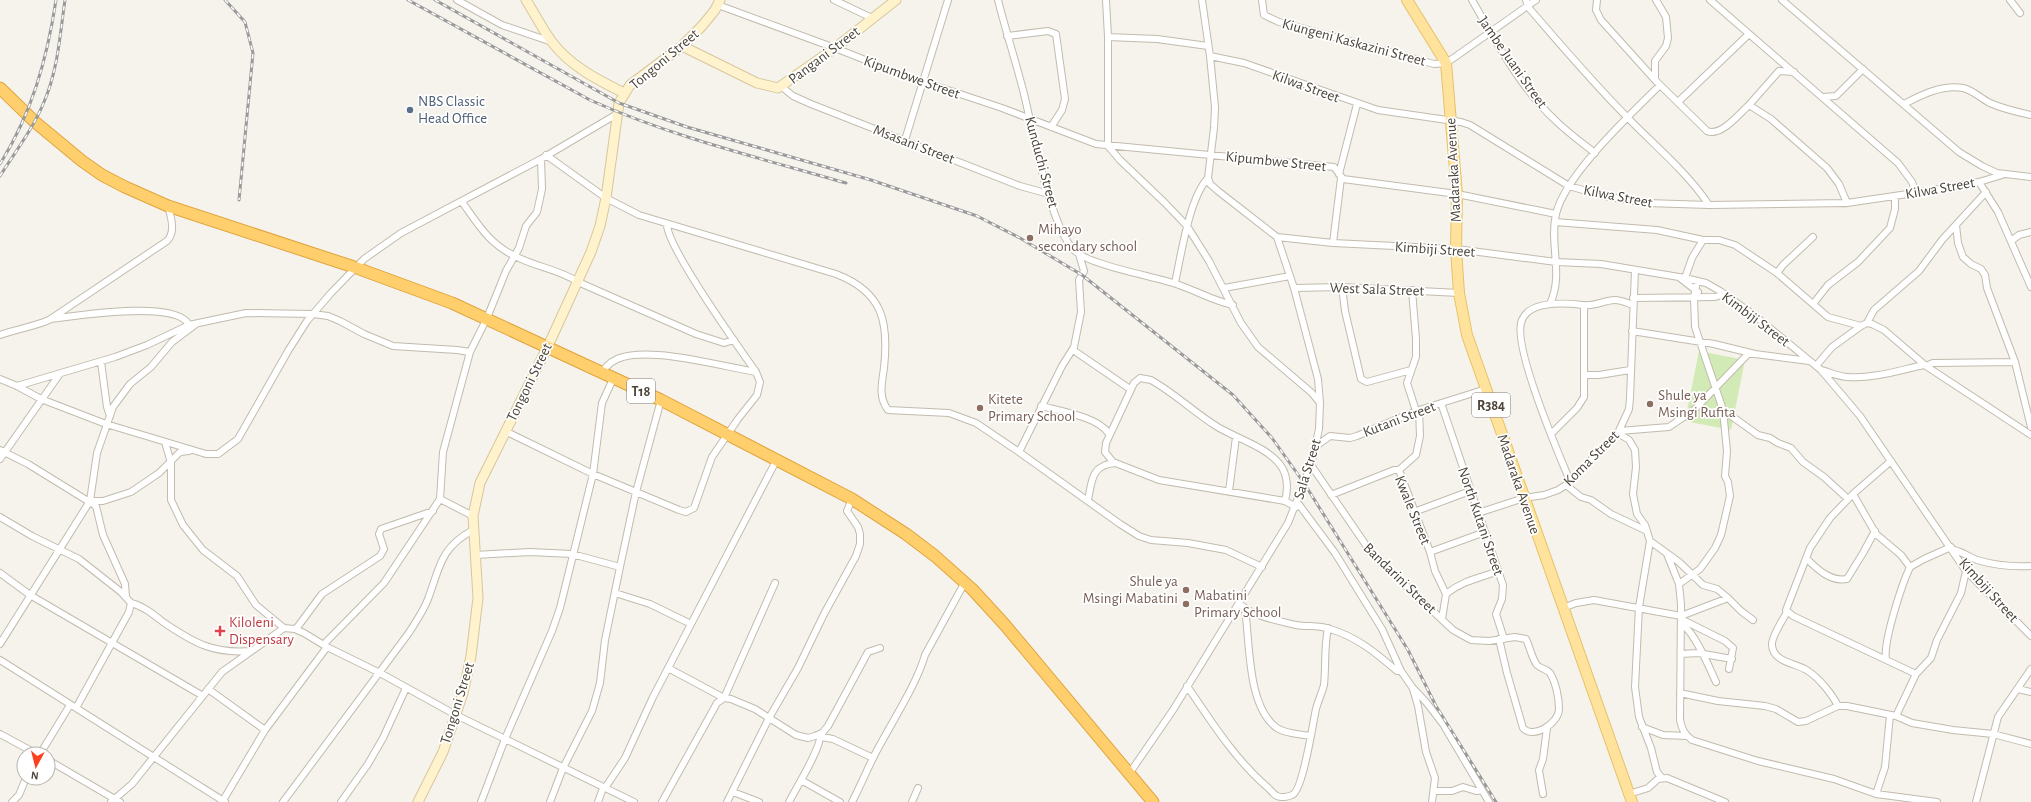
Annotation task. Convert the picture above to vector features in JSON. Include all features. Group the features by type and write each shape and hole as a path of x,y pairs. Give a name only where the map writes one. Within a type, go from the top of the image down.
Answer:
{"highway":[{"name":"T18","path":"0,88 35,122 82,161 102,175 168,206 354,267 452,303 487,318 548,346 613,379 661,400 727,436 852,499 906,534 965,582 1005,625 1152,802"}],"main road":[{"name":"Madaraka Avenue","path":"1407,0 1446,62 1456,194 1456,249 1459,293 1466,329 1630,798"}],"street":[{"path":"457,0 502,25 552,42"},
{"path":"526,0 552,42 564,56 579,67 624,93"},
{"path":"834,0 872,18"},
{"name":"Pangani Street","path":"682,46 757,84 771,88 782,86 836,48 896,0"},
{"path":"906,140 948,0"},
{"name":"Kunduchi Street","path":"998,0 1049,194 1064,237 1078,254"},
{"path":"1106,0 1108,37 1108,146 1120,160 1187,226 1224,288 1241,323 1258,348 1312,393 1320,403"},
{"path":"1202,0 1215,107 1214,133 1208,178 1210,184 1218,191 1277,237"},
{"name":"Kiungeni Kaskazini Street","path":"1262,0 1264,15 1279,22 1427,63 1446,62 1528,7 1536,0"},
{"name":"Jambe Juani Street","path":"1472,0 1491,32 1541,105 1554,120 1595,153"},
{"path":"1526,0 1528,7 1578,64 1628,118 1689,178 1709,205"},
{"path":"1597,0 1596,10 1601,20 1657,83 1707,131 1713,133 1720,130 1749,105 1779,71 1794,72"},
{"path":"1550,304 1557,286 1556,214 1569,186 1595,153 1628,118 1657,83 1655,61 1666,46 1668,38 1666,18 1656,0"},
{"path":"1710,0 1898,163 1912,182 1916,193"},
{"path":"1782,0 1959,152 1982,166 2002,175 2031,177"},
{"path":"2012,1 2020,13"},
{"name":"Kipumbwe Street","path":"719,2 923,82 1030,119 1081,139 1108,146 1210,154 1334,168 1340,176 1357,182 1456,194 1556,214"},
{"name":"Tongoni Street","path":"418,802 443,752 463,693 472,656 478,598 473,516 480,483 578,282 600,226 606,198 619,104 630,85 682,46 702,26 719,2"},
{"path":"1007,36 1048,31 1056,34 1064,99 1062,110 1051,127"},
{"path":"1678,102 1750,34"},
{"path":"1108,37 1157,39 1208,46"},
{"name":"Kilwa Street","path":"1210,56 1244,63 1357,104 1378,110 1451,120 1470,125 1569,186 1624,200 1654,203 1709,205 1847,203 1979,182 2002,175"},
{"path":"1837,110 1835,102 1836,96 1863,69"},
{"name":"Msasani Street","path":"782,86 793,96 811,104 1033,190 1049,194"},
{"path":"1904,104 1927,93 1955,87 1972,91 1988,102 2031,115"},
{"path":"1823,97 1836,96"},
{"path":"1333,242 1340,176 1357,104"},
{"path":"1749,105 1771,119 1827,168 1839,184 1847,203"},
{"path":"0,379 41,399 106,424 206,454 218,454 238,439 288,351 313,314 354,267 401,233 462,202 617,114"},
{"path":"543,157 606,198 639,215 668,225 836,274 856,283 873,301 884,322 885,355 881,391 882,398 888,410 952,414 976,424 1019,452 1120,524 1142,537 1220,549 1242,556 1262,567"},
{"path":"0,660 223,802 265,730 325,645 384,583 440,499 443,452 470,352 487,318 506,271 520,248 526,226 536,212 542,189 543,157"},
{"path":"1175,283 1187,226 1201,186 1208,178"},
{"path":"1033,190 1041,188 1046,182"},
{"path":"1979,182 1998,212 2031,287"},
{"path":"1816,366 1832,347 1864,325 1874,310 1919,271 1956,225 1986,192"},
{"path":"1813,304 1828,285 1858,262 1890,228 1895,209 1895,196"},
{"path":"462,202 482,232 514,256 567,275 578,282 696,334 724,343 734,340"},
{"path":"49,320 167,241 172,234 168,206"},
{"path":"1555,222 1657,230 1704,240 1719,240 1735,245 1778,273 1813,304 1833,319 1884,330 1925,365 2031,435"},
{"path":"505,432 593,474 678,510 686,512 692,510 696,503 712,457 738,419 758,395 760,382 756,372 687,267 669,235 668,225"},
{"path":"1956,225 1958,243 1963,257 1971,264 1981,268 1985,274 1988,288 2015,362 2031,427"},
{"path":"2011,241 2019,235 2031,232"},
{"name":"Kimbiji Street","path":"1277,237 1333,242 1456,249 1556,262 1601,264 1697,281 1725,294 1816,366 1860,416 1966,571 2031,636"},
{"name":"Sala Street","path":"1129,774 1151,746 1262,567 1296,505 1311,465 1319,429 1320,403 1318,379 1294,288 1277,237"},
{"path":"1778,273 1783,265 1813,237"},
{"path":"1704,240 1692,258 1682,278 1696,291 1708,297"},
{"path":"1078,254 1100,262 1175,283 1233,305"},
{"path":"1019,452 1062,366 1073,350 1081,312 1079,282 1084,271 1078,254"},
{"name":"Koma Street","path":"1478,513 1524,498 1552,492 1568,483 1618,432 1629,409 1635,270"},
{"path":"1224,288 1290,276"},
{"path":"1679,584 1693,575 1707,559 1721,535 1729,504 1729,486 1725,474 1727,451 1723,410 1694,327 1694,297 1697,281"},
{"path":"1342,287 1345,311 1357,364 1363,381 1376,380 1411,370"},
{"name":"West Sala Street","path":"1294,288 1342,287 1459,293"},
{"path":"1399,470 1416,455 1420,436 1417,411 1407,383 1416,357 1412,290"},
{"path":"1646,531 1613,515 1589,499 1581,497 1568,483 1526,362 1520,328 1525,315 1532,309 1550,304 1565,302 1584,306 1596,305 1614,300 1633,302 1708,297 1725,294"},
{"path":"1551,434 1577,408 1584,397 1584,306"},
{"path":"0,335 12,330 32,326 49,320 109,311 147,311 177,316 185,319 189,324"},
{"path":"17,386 101,362 147,345 189,324 246,314 313,314 328,316 364,334 393,346 470,352"},
{"path":"0,644 58,549 89,502 97,453 106,424 114,407 130,384 150,367 172,342 196,323"},
{"path":"1632,331 1699,342 1816,366 1841,376 1855,377 1884,374 1933,363 2015,362"},
{"path":"1073,350 1130,389"},
{"path":"1618,432 1669,427 1694,410 1749,353"},
{"path":"601,373 607,365 619,358 646,355 689,359 756,372"},
{"path":"101,362 107,407 110,416"},
{"path":"1584,375 1599,375 1630,370"},
{"path":"0,459 2,451 59,375"},
{"path":"1285,501 1287,482 1281,466 1270,455 1216,425 1148,379 1138,378 1130,389 1109,434 1105,452 1109,460 1159,480 1285,501 1296,505 1328,543 1387,639 1401,671 1412,687 1443,724 1482,790 1485,799 1489,802"},
{"path":"481,802 505,739 552,631 560,608 572,554 593,474 602,403 613,379"},
{"name":"Kutani Street","path":"1316,446 1330,436 1350,438 1357,436 1417,411 1486,389"},
{"path":"550,802 563,768 592,711 600,683 605,640 636,492 661,400"},
{"name":"North Kutani Street","path":"1441,403 1470,491 1499,571 1503,590 1501,602 1496,614 1502,639 1507,674 1523,728 1530,732 1547,728"},
{"path":"1041,406 1080,416 1103,427 1109,434"},
{"path":"1723,410 1758,435 1770,438 1789,447 1803,462 1824,476 1848,499"},
{"path":"1618,432 1629,440 1635,450 1636,467 1633,494 1637,514 1650,541 1703,584 1717,589 1753,620"},
{"path":"1229,491 1236,437"},
{"path":"165,442 171,462 171,500 183,524 194,540 212,558 237,576 256,605 284,628 296,629 456,715 634,802"},
{"path":"2,451 34,468 97,508 103,535 125,584 126,597"},
{"path":"89,502 103,501 131,492 144,484 171,462 180,452 196,451"},
{"path":"598,802 604,788 625,758 668,668 776,460"},
{"path":"1838,706 1830,694 1808,671 1781,660 1773,649 1772,641 1787,612 1787,606 1806,558 1826,525 1853,494 1891,461"},
{"path":"1088,500 1093,479 1100,466 1115,463"},
{"name":"Bandarini Street","path":"1311,465 1372,554 1453,630 1471,640 1489,641 1521,637 1526,640 1538,665 1550,672 1557,691 1559,713 1556,720 1547,728"},
{"name":"Kwale Street","path":"1331,495 1349,486 1394,470 1399,470 1430,552 1435,571 1446,594"},
{"path":"1414,512 1470,491"},
{"path":"1853,494 1881,539 1901,555 1910,567"},
{"path":"440,499 473,516"},
{"path":"727,802 769,718 798,668 824,614 856,556 860,544 860,534 858,527 847,511 852,499"},
{"path":"296,629 322,594 380,556 384,549 379,534 381,529 433,511"},
{"path":"0,517 87,565 126,597 131,603 142,607 188,640 227,652 253,651"},
{"path":"283,802 349,711 380,673 423,610 438,569 448,550 458,538 473,530"},
{"path":"1806,558 1826,575 1840,579 1847,579 1875,531"},
{"path":"1430,552 1485,532"},
{"path":"1650,541 1639,607 1635,687 1636,703 1642,727 1651,748 1657,772 1662,778 1675,780 1725,802"},
{"path":"1886,659 1886,644 1902,587 1910,567 1952,549 1983,561 2015,567 2031,566"},
{"path":"475,555 530,552 572,554 620,568"},
{"path":"1667,554 1679,584 1681,620 1680,720 1682,730 1687,736 1692,740 1758,761 1834,779 1876,794 1937,802"},
{"path":"1442,619 1446,594 1460,584 1499,571"},
{"path":"1876,794 1885,767 1893,715 1916,674 1931,658 1937,640 1961,593 1966,571"},
{"path":"0,573 30,595 203,696"},
{"path":"852,802 873,758 899,712 921,667 925,655 965,582"},
{"path":"662,802 717,703 724,698 775,583"},
{"path":"615,593 650,604 691,624"},
{"path":"1681,620 1728,598"},
{"path":"1563,608 1576,603 1594,600 1639,607 1681,620 1725,641 1732,648 1732,659 1729,669"},
{"path":"76,708 129,612 131,603"},
{"path":"1239,603 1245,609 1296,625 1328,628 1352,637 1374,651 1397,671 1401,671"},
{"path":"1245,609 1254,685 1260,704 1266,716 1277,728 1310,736"},
{"path":"1787,612 1916,674"},
{"path":"1681,620 1703,654 1716,682"},
{"path":"56,765 115,801 132,784 226,668 253,651 284,628"},
{"path":"1187,686 1212,723 1245,765 1278,796 1292,796 1296,792 1308,751 1310,736 1324,686 1325,643 1328,628"},
{"path":"789,802 801,780 821,735 828,726 868,652 880,648"},
{"path":"1681,654 1695,652 1732,659"},
{"path":"668,668 724,698 747,705 802,737 808,738 821,735 873,758"},
{"path":"1976,802 1998,717 2031,669"},
{"path":"1412,687 1419,712 1426,752 1435,778 1435,791 1432,802"},
{"path":"341,802 368,764 383,738 406,688"},
{"path":"208,689 265,730"},
{"path":"2018,689 2031,692"},
{"path":"1680,693 1718,701 1765,706 1776,709 1798,722 1806,721 1838,706 1847,706 1893,715 1919,724 1953,730 1993,734 2031,744"},
{"path":"45,746 70,705"},
{"path":"1642,727 1663,735 1687,736"},
{"path":"1543,794 1539,770 1543,759 1547,728"},
{"path":"0,734 22,746"},
{"path":"1630,798 1662,778"},
{"path":"801,780 840,802"},
{"path":"12,802 19,794 22,786"},
{"path":"1435,791 1452,791 1463,787 1476,791 1482,790"},
{"path":"912,802 918,788"},
{"path":"733,792 759,802"}],"green space":[{"path":"1699,351 1745,360 1731,430 1685,421"}],"railway":[{"path":"0,164 21,125 37,85 48,43 56,0"},
{"path":"0,176 35,122 49,90 58,52 65,0"},
{"path":"225,0 245,22 253,53 239,200"},
{"path":"408,0 590,100 621,113 716,146 846,183"},
{"path":"435,0 619,103 687,127 871,180 977,216 1020,238 1082,275 1233,395 1272,438 1304,483 1408,650 1436,706 1496,802"}],"place":[{"name":"NBS Classic Head Office","path":"410,110"},
{"name":"Mihayo secondary school","path":"1030,238"},
{"name":"Shule ya Msingi Rufita","path":"1650,404"},
{"name":"Kitete Primary School","path":"980,408"},
{"name":"Shule ya Msingi Mabatini","path":"1186,590"},
{"name":"Mabatini Primary School","path":"1186,604"},
{"name":"Kiloleni Dispensary","path":"220,631"}]}
